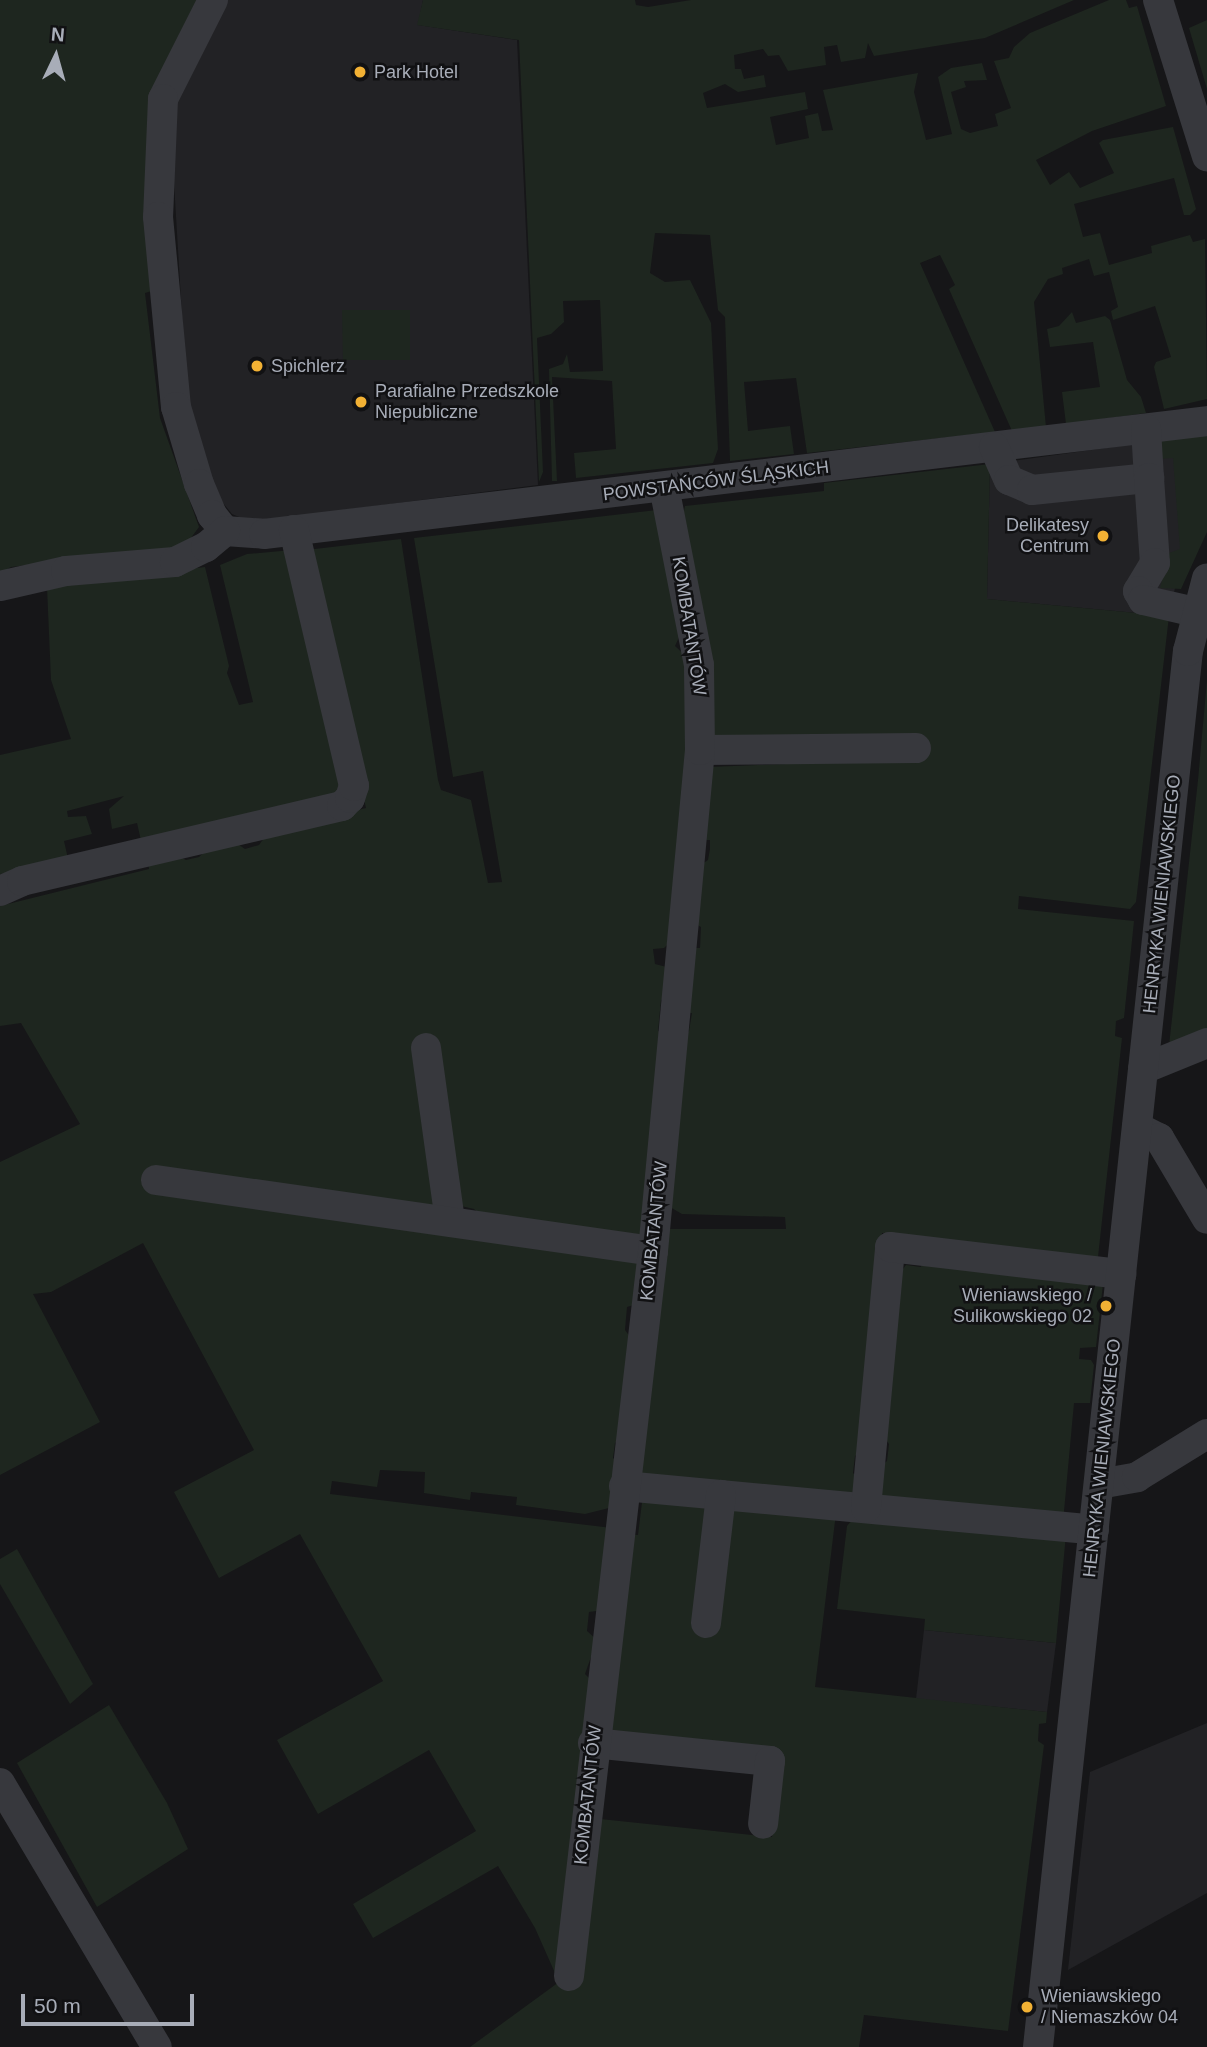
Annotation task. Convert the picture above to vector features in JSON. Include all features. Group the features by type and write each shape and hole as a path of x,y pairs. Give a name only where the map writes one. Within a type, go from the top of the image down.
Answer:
{"street":[{"path":"0,586 66,571 175,562 206,547 225,531 212,515 199,484 176,407 158,217 163,99 213,0"},
{"path":"1158,0 1207,156"},
{"name":"POWSTAŃCÓW ŚLĄSKICH","path":"225,531 251,535 1207,421"},
{"path":"1146,429 1155,563 1138,591 1143,600 1195,612"},
{"path":"993,447 1009,480 1032,490 1149,478"},
{"name":"KOMBATANTÓW","path":"569,1976 593,1743 653,1251 700,750 699,665 664,487"},
{"path":"0,891 22,881 342,806 350,798 354,786 294,530"},
{"name":"HENRYKA WIENIAWSKIEGO","path":"1038,2047 1195,612 1207,578"},
{"path":"700,750 916,748"},
{"path":"1143,1069 1207,1043"},
{"path":"426,1048 450,1221"},
{"path":"1137,1127 1159,1138 1207,1219"},
{"path":"156,1180 653,1251"},
{"path":"866,1508 890,1247 1121,1274"},
{"path":"1099,1484 1137,1477 1207,1434"},
{"path":"624,1486 1094,1530"},
{"path":"706,1623 721,1495"},
{"path":"593,1743 770,1761 763,1824"},
{"path":"0,1783 157,2047"}],"shaded area":[{"path":"0,0 203,0 174,52 152,291 145,293 160,418 199,527 185,546 11,567 0,573"},
{"path":"226,0 423,0 418,25 517,40 538,485 251,522 232,514 219,498 194,438 185,366 170,116"},
{"path":"423,0 635,0 636,5 648,7 691,0 1074,0 985,38 874,56 868,43 865,58 841,62 837,45 824,47 826,65 788,71 779,55 768,56 763,49 734,55 735,69 741,69 744,79 764,75 766,87 738,92 725,84 703,93 707,108 805,92 808,109 770,117 776,145 809,138 805,116 818,113 822,131 833,130 823,90 918,73 914,92 926,140 952,134 938,77 951,68 982,63 987,80 964,81 966,87 951,92 961,129 970,133 998,126 995,114 1011,108 994,61 1009,58 1014,47 1030,33 1109,0 1126,0 1129,8 1137,6 1166,106 1092,131 1036,160 1050,185 1069,172 1080,188 1114,173 1099,143 1103,140 1173,127 1196,209 1190,215 1184,215 1174,178 1074,204 1083,237 1100,233 1109,265 1152,253 1151,246 1190,235 1193,242 1205,239 1207,399 1164,409 1154,367 1156,362 1171,357 1155,306 1113,320 1111,311 1118,307 1109,272 1094,276 1089,259 1062,268 1063,274 1048,279 1034,302 1046,427 1012,431 949,289 955,285 940,255 920,263 995,432 807,453 796,378 744,382 748,431 790,426 794,454 730,461 725,317 718,310 710,235 655,233 650,273 665,282 690,280 711,323 718,449 713,463 576,478 574,453 616,449 612,381 552,377 557,481 552,481 549,369 563,364 567,354 570,372 603,371 600,300 563,301 564,322 551,334 537,338 543,472 539,482 519,40 417,25"},
{"path":"1207,20 1207,89 1189,28"},
{"path":"342,310 410,310 410,360 343,360"},
{"path":"1072,312 1076,323 1105,316 1110,320 1127,380 1141,397 1146,413 1066,424 1062,392 1100,387 1093,342 1050,347 1047,329 1059,326"},
{"path":"1207,428 1207,532 1181,589 1160,588 1169,553 1180,549 1173,458 1158,459 1159,442"},
{"path":"1207,439 1169,616 987,599 990,464 1163,440"},
{"path":"990,464 987,599 1169,616 1136,902 1130,909 1019,896 1018,909 1134,921 1124,1018 1116,1021 1115,1036 1122,1038 1098,1257 882,1233 862,1450 855,1456 853,1473 859,1479 854,1497 639,1480 668,1229 786,1229 785,1217 682,1214 663,1203 682,1036 689,1031 692,1013 684,1013 690,948 700,948 701,927 694,923 699,866 708,860 710,849 710,840 702,840 709,767 809,763 713,735 682,520 685,506 824,491 824,483"},
{"path":"657,510 680,635 675,646 689,659 696,690 672,940 664,948 653,949 655,964 674,969 671,995 661,1000 658,1031 667,1033 645,1235 485,1219 474,1209 439,1201 428,1211 633,1257 641,1269 637,1304 627,1307 625,1330 633,1341 624,1436 615,1443 613,1458 621,1465 613,1507 585,1514 516,1505 517,1497 471,1492 470,1500 424,1493 425,1472 380,1470 377,1487 332,1481 330,1494 612,1528 603,1610 589,1612 587,1631 597,1640 585,1674 591,1680 591,1818 772,1837 782,1754 607,1736 627,1534 638,1535 643,1494 836,1513 815,1687 1047,1712 1046,1723 1039,1724 1038,1741 1044,1745 1008,2031 864,2015 859,2047 470,2047 559,1982 535,1928 498,1866 373,1938 353,1904 476,1831 429,1750 318,1814 277,1740 383,1681 300,1534 219,1578 174,1492 254,1450 143,1243 51,1292 33,1294 100,1422 0,1475 0,1162 80,1124 21,1023 0,1026 0,906 149,869 148,860 174,854 186,860 199,857 212,845 232,840 245,849 259,845 269,831 366,808 306,550 401,539 438,780 441,790 471,800 488,883 502,882 483,771 453,777 414,538"},
{"path":"292,550 347,786 334,803 142,845 137,823 112,829 109,809 124,796 67,811 68,817 86,816 92,834 64,841 69,863 0,874 0,755 71,739 51,680 47,587 205,567 229,666 227,673 239,705 253,702 220,565 247,554"},
{"path":"1207,680 1207,1028 1169,1046 1198,780"},
{"path":"923,1258 1103,1284 1096,1347 1080,1348 1079,1359 1091,1360 1094,1365 1090,1403 1074,1403 1063,1522 879,1500 880,1467 887,1461 889,1444 883,1436 898,1275 906,1265 921,1267"},
{"path":"856,1515 1066,1534 1056,1643 924,1630 925,1619 837,1609 847,1526"},
{"path":"17,1549 93,1684 70,1704 0,1584 0,1559"},
{"path":"924,1630 1056,1643 1047,1712 916,1699"},
{"path":"109,1705 167,1803 188,1849 97,1907 17,1763"},
{"path":"1207,1723 1207,1893 1068,1970 1090,1772"}],"place":[{"name":"Park Hotel","path":"360,72"},
{"name":"Spichlerz","path":"257,366"},
{"name":"Parafialne Przedszkole Niepubliczne","path":"361,402"},
{"name":"Delikatesy Centrum","path":"1103,536"},
{"name":"Wieniawskiego / Sulikowskiego 02","path":"1106,1306"},
{"name":"Wieniawskiego / Niemaszków 04","path":"1027,2007"}]}
